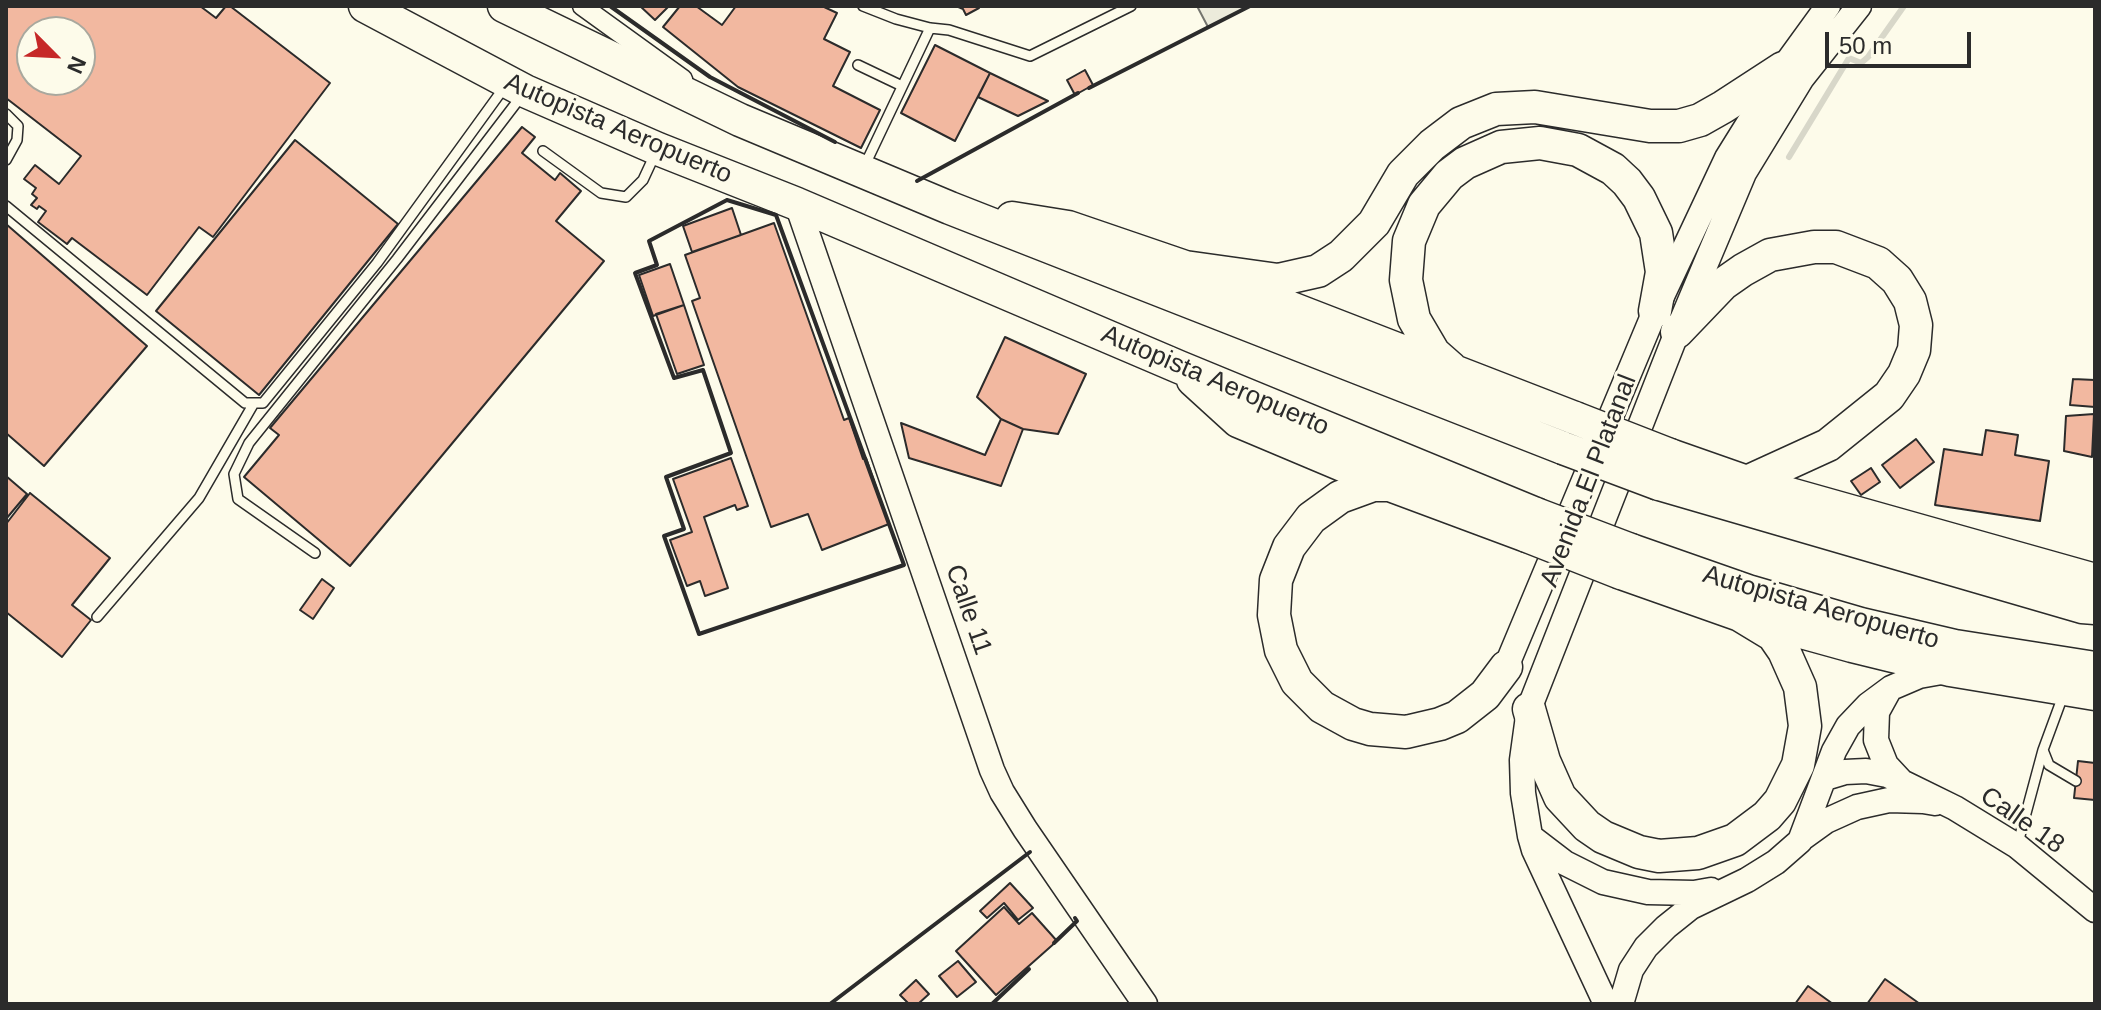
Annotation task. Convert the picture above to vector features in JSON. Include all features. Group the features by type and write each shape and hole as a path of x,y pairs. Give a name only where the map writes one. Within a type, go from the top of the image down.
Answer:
{"highway":[{"name":"Autopista Aeropuerto","path":"365,6 517,87 1179,367 1532,525 1626,562 1748,591 1861,624 1980,651 2095,668"},
{"path":"504,6 740,120 950,208 1563,448 1665,470 1747,482 2094,584 2082,607 1665,470 1575,418 1185,267 1068,227 950,208"},
{"path":"1185,267 1278,280 1318,271 1341,256 1374,223 1403,174 1432,145 1461,123 1496,109 1535,107 1650,126 1679,126 1700,120 1783,68"},
{"path":"1464,375 1448,367 1423,337 1408,300 1406,260 1415,222 1436,189 1465,163 1501,147 1540,143 1578,150 1596,158 1627,182 1649,215 1658,243 1666,322 1770,255 1805,248 1836,247 1878,263 1897,280 1910,301 1916,325 1914,350 1904,374 1889,396 1828,445 1747,482"},
{"path":"1179,367 1238,421 1390,485 1532,525"},
{"path":"1390,485 1373,485 1340,497 1311,518 1289,547 1276,580 1274,598 1276,633 1288,667 1309,695 1337,717 1370,729 1406,732 1457,717 1485,695 1506,667"},
{"path":"1529,709 1544,761 1560,797 1587,826 1603,837 1639,852 1678,856 1698,853 1735,840 1767,816 1780,801 1798,765 1805,726 1800,687 1784,651 1773,635 1740,615 1626,562"},
{"path":"1740,615 1950,670 2080,692"}],"main road":[{"name":"Avenida El Platanal","path":"1606,1004 1530,836 1523,793 1522,760 1529,709 1727,158 1783,68 1828,6"},
{"name":"Avenida El Platanal","path":"1506,667 1666,322 1744,173 1802,78 1859,6"},
{"name":"Calle 11","path":"797,204 992,770 1025,829 1145,1004"},
{"path":"1621,1004 1631,970 1646,947 1691,907 1776,862 1800,841 1834,751 1848,726 1868,705 1891,688 1919,676 1950,670"},
{"path":"1891,688 1877,712 1876,740 1886,765 1906,784"},
{"name":"Calle 18","path":"1825,778 1845,772 1866,771 1887,775 1906,784 1955,808 2017,846 2094,907"},
{"name":"Calle 18","path":"1800,841 1826,821 1857,807 1889,800 1923,801 1955,808"},
{"path":"1530,836 1565,863 1603,882 1672,893 1729,887"}],"street":[{"path":"582,6 740,120"}],"lane":[{"path":"863,6 896,19 949,30 1030,56 1131,6"},
{"path":"862,170 930,28"},
{"path":"858,65 902,86"},
{"path":"6,206 245,403 263,403 517,87"},
{"path":"315,553 238,499 234,474 249,443 397,259 517,87"},
{"path":"6,114 18,126 17,140 6,160"},
{"path":"543,151 601,193 626,197 643,180 658,149"},
{"path":"97,617 199,498 254,403"},
{"path":"2017,846 2043,750 2080,692"},
{"path":"2043,750 2049,765 2076,781"}],"shaded area":[{"path":"1197,6 1250,6 1208,27"}],"building":[{"path":"6,6 200,6 216,18 226,6 230,6 330,83 213,237 199,227 147,295 72,238 67,244 38,222 46,211 31,205 37,198 32,194 36,188 24,179 35,165 59,184 81,156 6,98"},
{"path":"640,6 669,6 655,20"},
{"path":"680,6 696,6 722,25 736,6 822,6 837,13 824,39 850,52 833,86 880,110 861,148 738,87 663,27"},
{"path":"956,6 979,8 966,15 963,9"},
{"path":"935,45 990,73 955,141 901,113"},
{"path":"1085,70 1093,85 1075,95 1067,80"},
{"path":"990,73 1048,101 1018,116 978,97"},
{"path":"522,127 535,137 522,153 555,180 560,173 581,191 556,221 604,261 350,566 244,477 279,435 270,428"},
{"path":"295,140 398,224 259,395 156,311"},
{"path":"732,208 741,235 692,252 683,226"},
{"path":"774,223 844,420 849,418 889,524 822,550 808,514 771,527 692,301 700,298 685,255"},
{"path":"6,224 147,346 44,466 6,433"},
{"path":"670,264 684,305 653,316 639,275"},
{"path":"684,305 704,365 677,374 656,314"},
{"path":"1005,337 1086,374 1058,434 1023,429 1001,419 977,397"},
{"path":"2073,379 2095,380 2095,407 2070,405"},
{"path":"2094,414 2092,457 2064,451 2066,416"},
{"path":"1001,419 1023,429 1001,486 909,458 901,423 985,455"},
{"path":"1986,430 2018,435 2015,455 2049,461 2040,521 1935,505 1944,449 1982,455"},
{"path":"1916,439 1934,462 1900,488 1882,465"},
{"path":"731,458 748,506 737,510 735,505 704,517 728,588 705,596 700,581 687,586 670,540 692,532 673,479"},
{"path":"1871,468 1880,482 1861,495 1851,481"},
{"path":"6,476 27,494 6,519"},
{"path":"30,493 110,558 72,605 91,620 62,657 6,612 6,524"},
{"path":"322,579 334,588 313,619 300,610"},
{"path":"2078,761 2095,763 2095,800 2074,798"},
{"path":"1010,883 1033,908 1018,920 1004,903 987,918 980,911"},
{"path":"1004,907 1019,924 1032,913 1057,941 996,995 956,951"},
{"path":"958,961 976,982 957,997 939,976"},
{"path":"1885,979 1920,1004 1867,1004"},
{"path":"916,980 929,994 918,1004 909,1004 900,995"},
{"path":"1808,986 1833,1004 1795,1004"}],"waterway":[{"path":"1789,157 1849,58 1861,63 1868,57 1904,6"}],"wall":[{"path":"610,6 710,77 835,142"},
{"path":"1089,88 1250,6"},
{"path":"917,181 1078,93"},
{"path":"727,200 776,215 904,565 699,634 664,536 684,529 666,477 731,453 703,370 674,378 635,273 657,265 649,241 727,200"},
{"path":"830,1004 1030,852"},
{"path":"1054,943 1077,921 1075,918"},
{"path":"992,1004 1029,969"}]}
